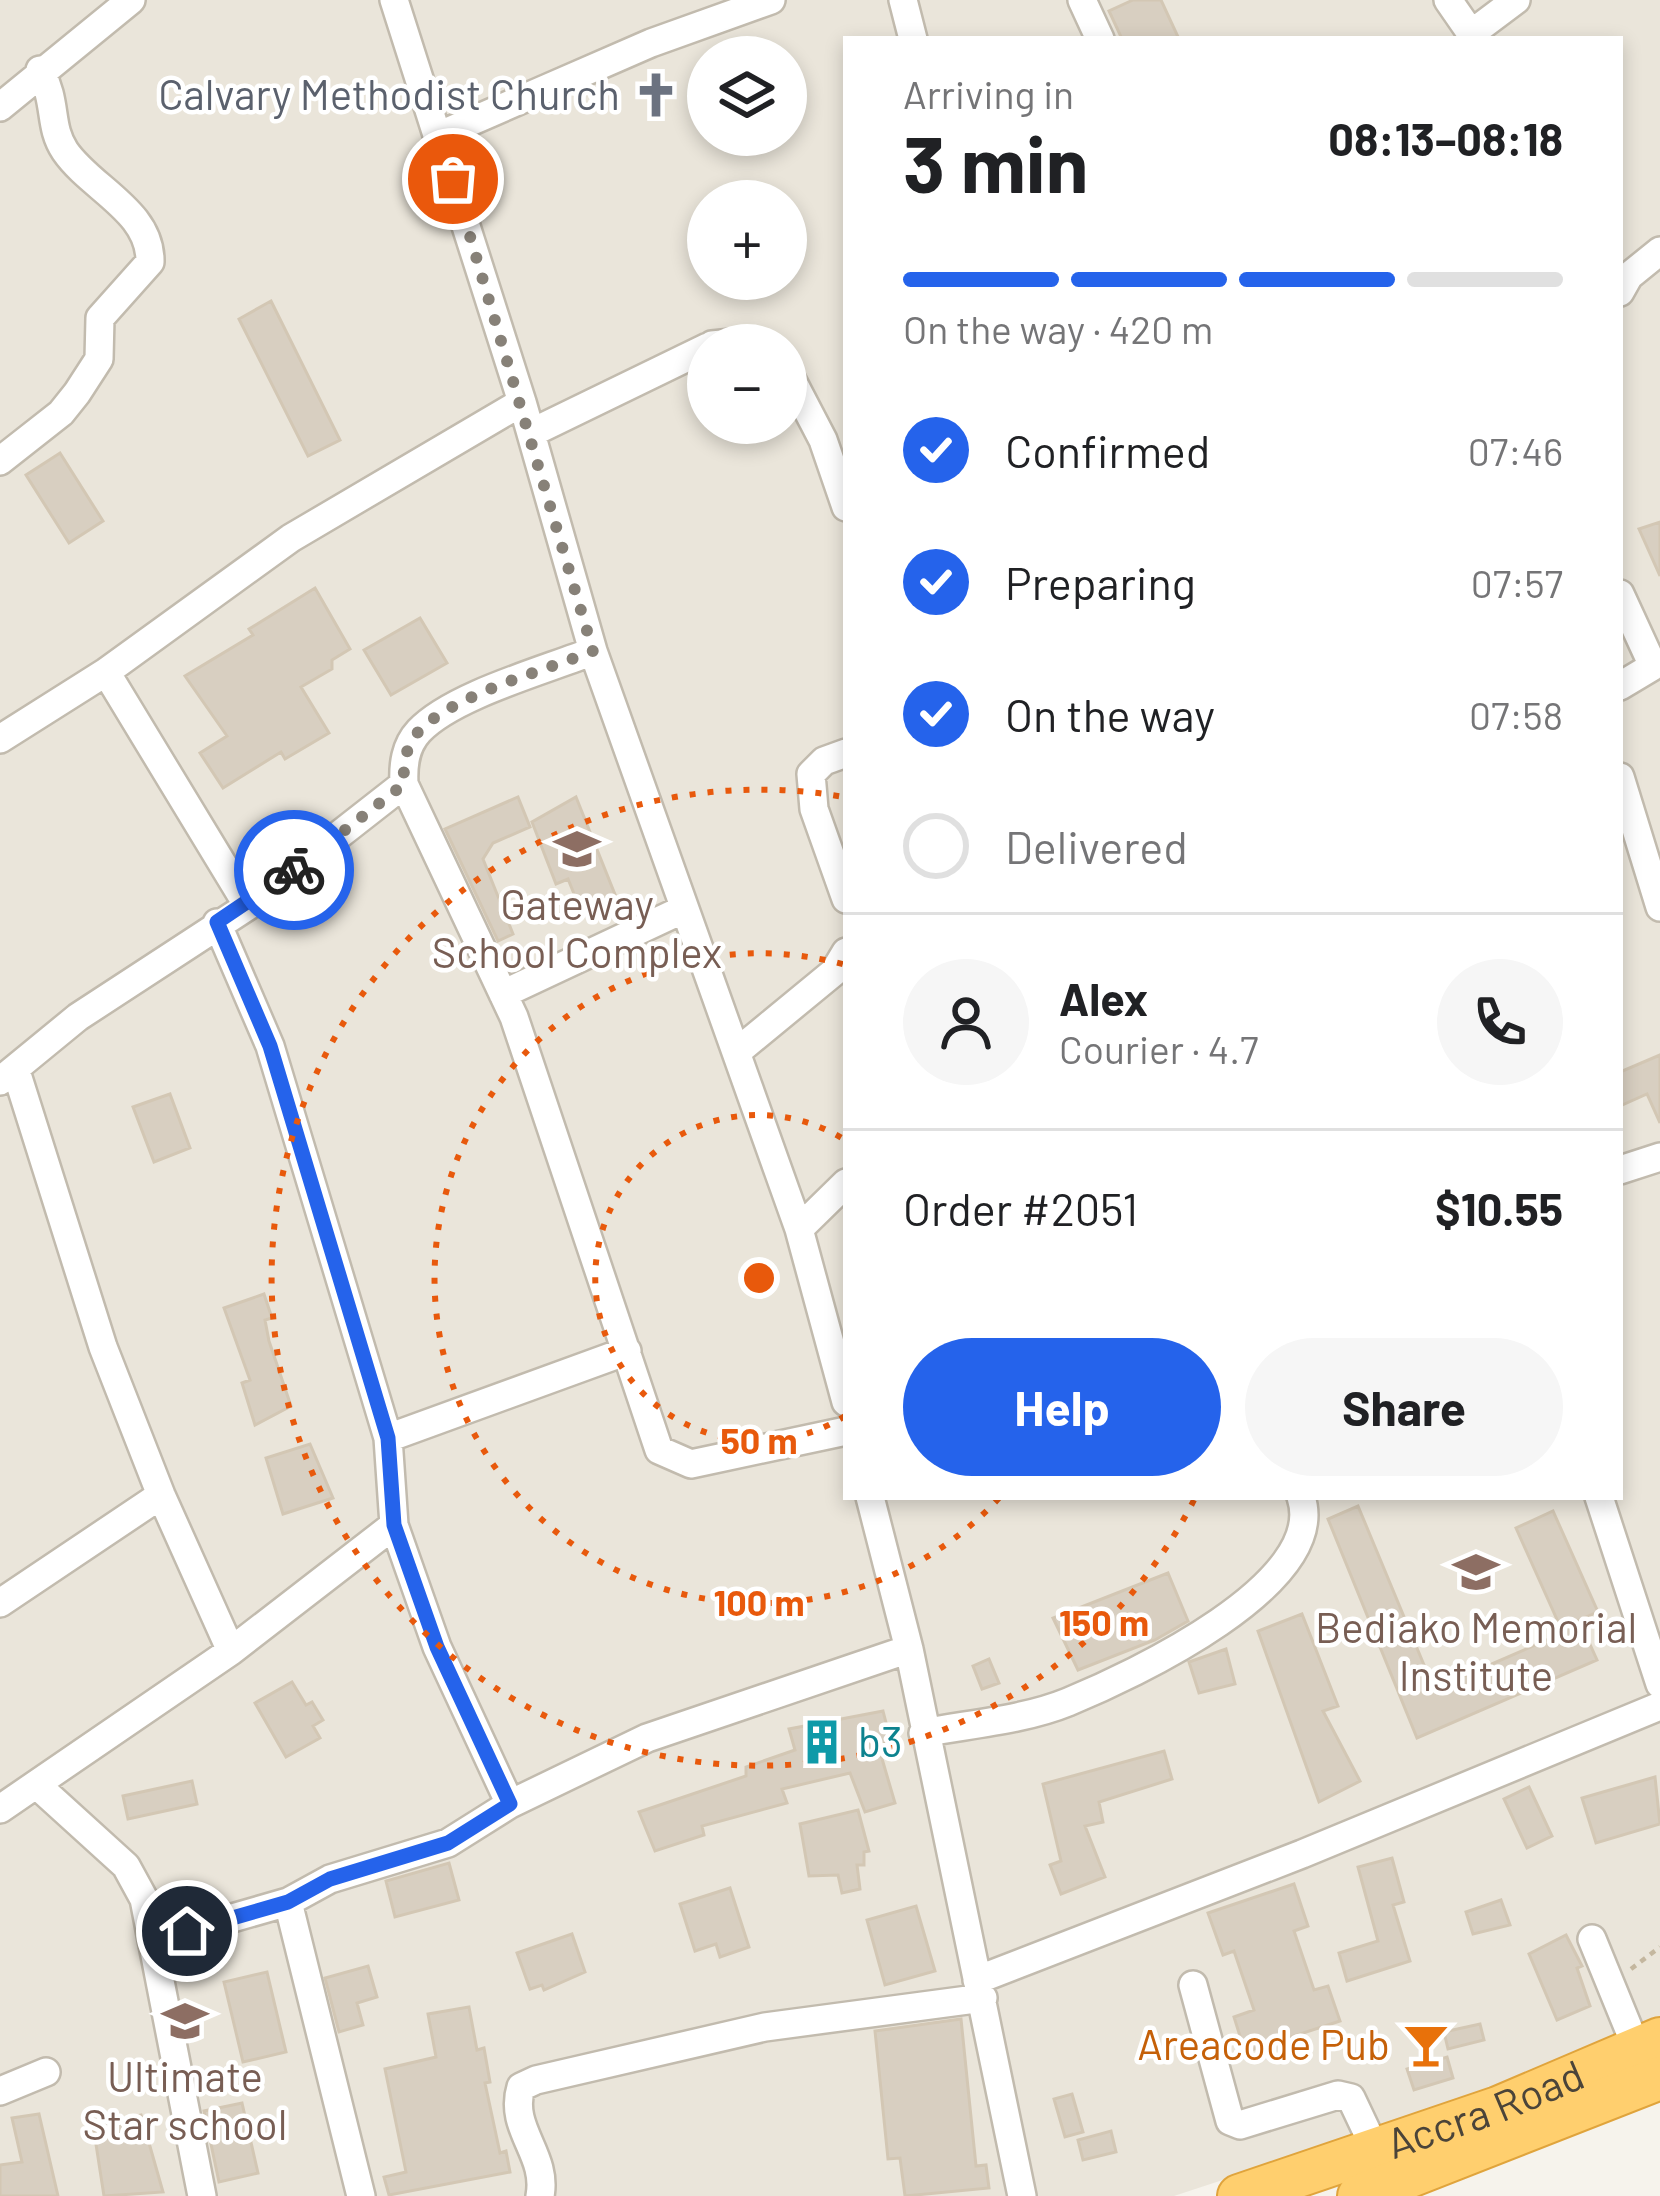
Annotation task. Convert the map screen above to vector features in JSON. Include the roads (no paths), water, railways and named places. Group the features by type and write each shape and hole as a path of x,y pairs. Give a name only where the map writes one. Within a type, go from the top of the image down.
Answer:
{"highway":[{"name":"Accra Road","path":"1239,2196 1377,2153 1652,2055"},
{"name":"Accra Road","path":"1359,2196 1652,2055"}],"street":[{"path":"0,107 131,0"},
{"path":"394,0 522,402 593,651 799,1229 843,1391"},
{"path":"440,135 651,43 771,0"},
{"path":"903,0 912,36"},
{"path":"1448,0 1473,36 1516,0"},
{"path":"1092,4 1099,36"},
{"path":"0,460 61,412 77,393 98,358 100,318 150,262 150,240 140,225 67,154 53,128 56,100 40,70"},
{"path":"1623,276 1660,251"},
{"path":"531,433 687,357"},
{"path":"0,740 106,672 291,538 522,402"},
{"path":"807,409 824,440 843,498"},
{"path":"1623,600 1656,664 1623,684"},
{"path":"593,651 448,710 418,732 403,760 404,784 503,994 659,1450 691,1464 843,1433"},
{"path":"106,672 248,906"},
{"path":"843,754 824,760 811,774 814,809 843,891"},
{"path":"231,1651 160,1495 8,1076 78,1017 248,906 404,784"},
{"path":"1623,787 1660,907"},
{"path":"503,994 685,909"},
{"path":"217,922 270,1046 388,1438 394,1525 437,1647 510,1804"},
{"path":"738,1051 834,971 843,957"},
{"path":"1623,1169 1660,1157"},
{"path":"799,1229 843,1186"},
{"path":"388,1438 626,1351"},
{"path":"0,1603 160,1495"},
{"path":"923,1733 1065,1703 1245,1609 1298,1540 1305,1511 1301,1500"},
{"path":"1600,1500 1660,1684"},
{"path":"871,1503 909,1649 1022,2196"},
{"path":"0,1809 39,1787 231,1651 394,1525"},
{"path":"157,1946 187,1931 288,1902 330,1879 448,1843 510,1804 647,1738 909,1649"},
{"path":"540,2196 541,2166 516,2117 521,2087 536,2080 765,2027 980,1989 1660,1706"},
{"path":"39,1787 126,1866 144,1899 157,1946 202,2196"},
{"path":"288,1902 361,2196"},
{"path":"1592,1939 1611,1984 1652,2055"},
{"path":"1193,1985 1230,2121 1240,2125 1338,2095 1351,2098 1377,2153"},
{"path":"0,2091 46,2072"}],"place":[{"name":"Calvary Methodist Church","path":"656,95"},
{"name":"Gateway School Complex","path":"577,849"},
{"name":"Bediako Memorial Institute","path":"1476,1572"},
{"name":"b3","path":"822,1742"},
{"name":"Ultimate Star school","path":"185,2021"},
{"name":"Areacode Pub","path":"1426,2045"}]}
